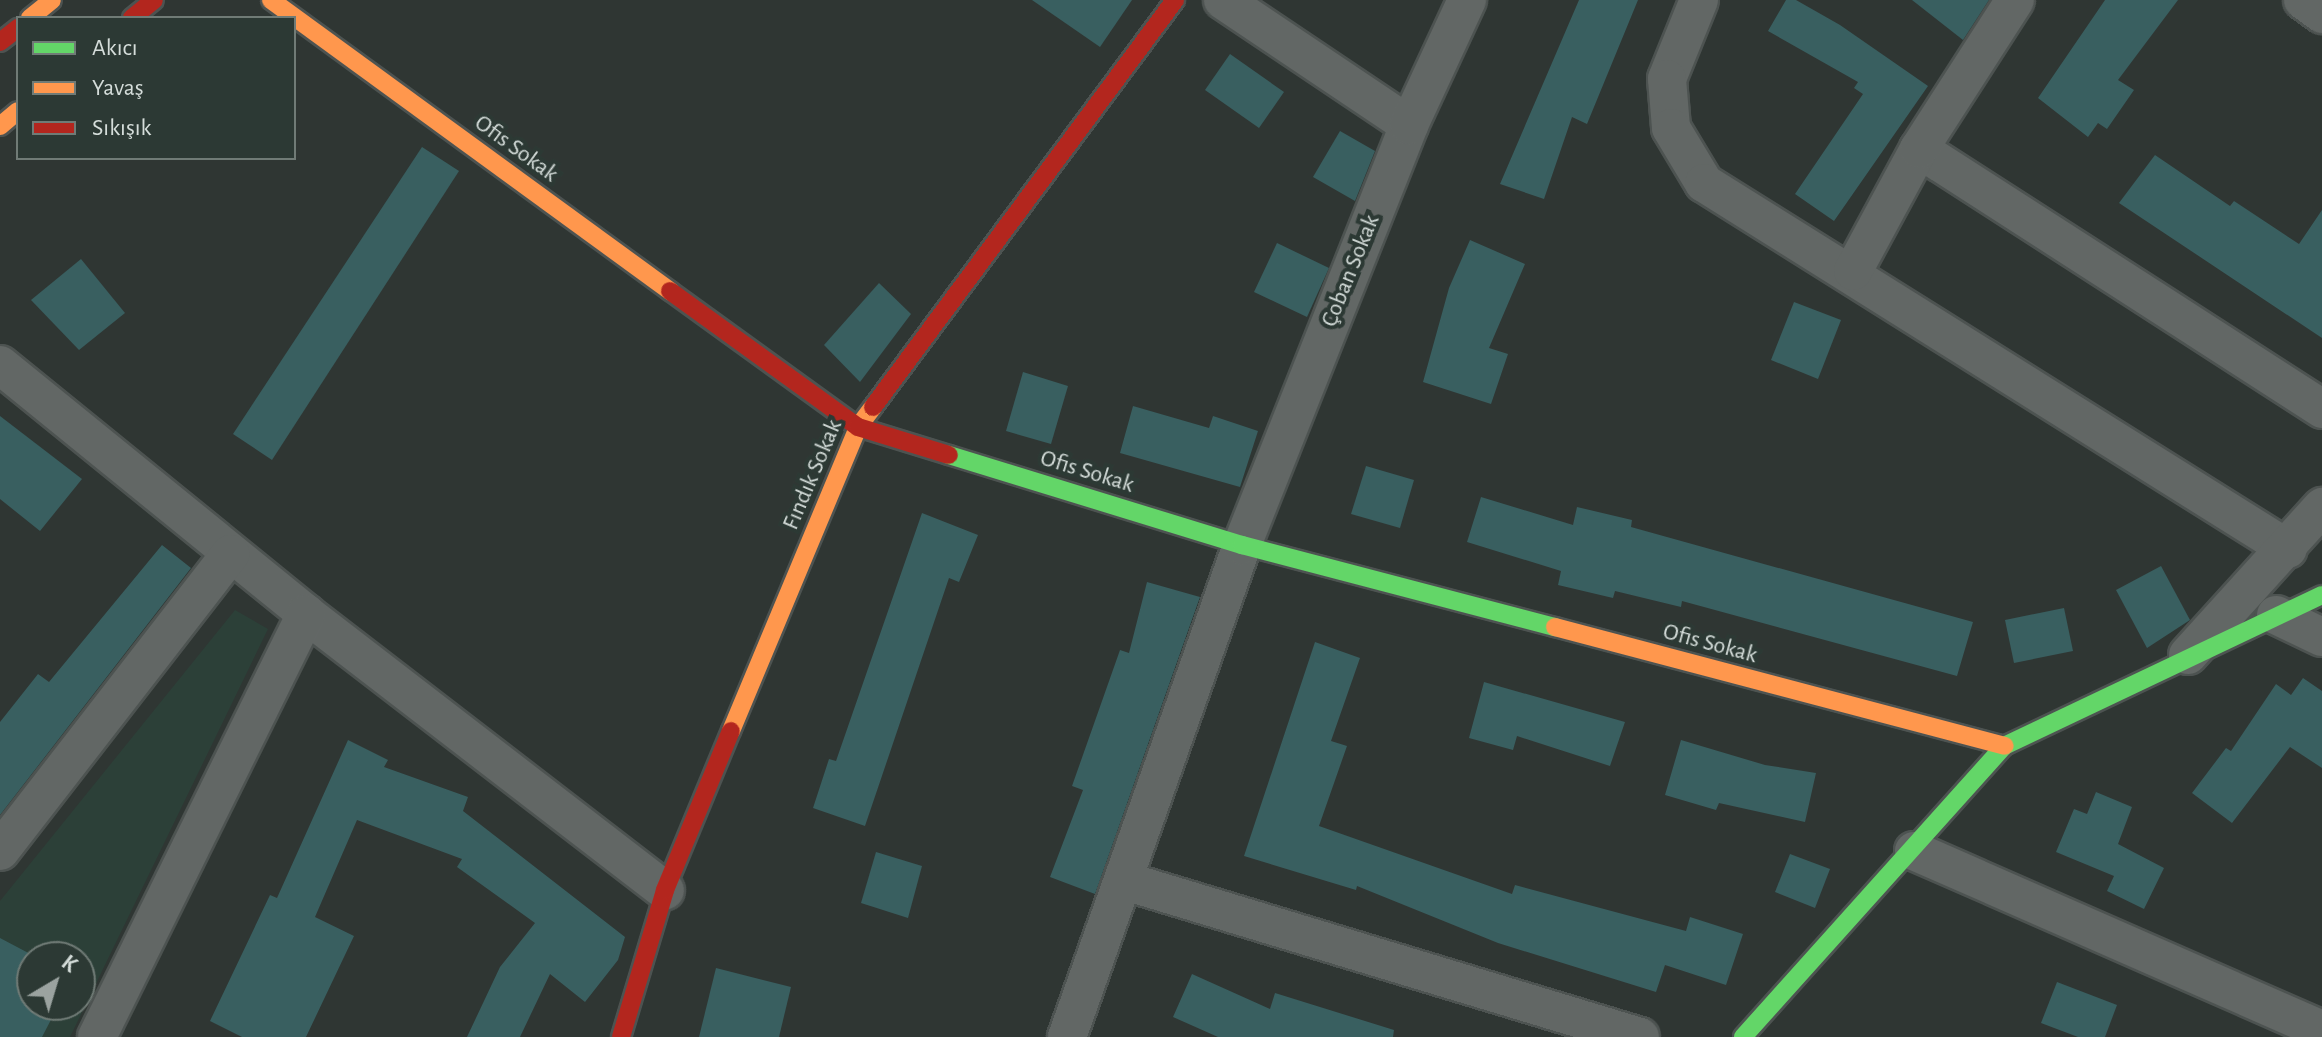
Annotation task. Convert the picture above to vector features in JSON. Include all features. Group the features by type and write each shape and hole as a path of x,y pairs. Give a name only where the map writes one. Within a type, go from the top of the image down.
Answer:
{"street":[{"path":"32,16 52,0"},
{"path":"134,16 154,0"},
{"name":"Ofis Sokak","path":"271,0 293,16"},
{"name":"Fındık Sokak","path":"621,1037 665,890 858,427 1175,0"},
{"path":"1223,0 1409,125"},
{"name":"Çoban Sokak","path":"1067,1037 1242,545 1409,125 1467,0"},
{"path":"1853,271 1919,149 2015,0"},
{"path":"2303,0 2322,14"},
{"path":"1687,3 1667,79 1671,128 1704,183 1853,271 2288,549"},
{"name":"Ofis Sokak","path":"296,18 858,427 1242,545 2004,746"},
{"path":"0,42 16,30"},
{"path":"0,126 16,113"},
{"path":"1919,149 2322,409"},
{"path":"0,365 230,554 665,890"},
{"path":"2183,660 2288,549 2322,507"},
{"path":"0,851 230,554"},
{"path":"1743,1037 1914,851 2004,746 2322,595"},
{"path":"97,1037 306,614"},
{"path":"2276,615 2322,637"},
{"path":"1914,851 2322,1030"},
{"path":"1125,881 1640,1037"}],"shaded area":[{"path":"235,610 268,629 96,983 96,941 16,941 16,1021 78,1021 70,1037 0,1037 0,901"}],"building":[{"path":"1032,0 1132,0 1100,47"},
{"path":"1579,0 1638,0 1587,124 1572,117 1544,199 1500,184"},
{"path":"1786,0 1796,0 1840,25 1928,86 1834,221 1795,194 1863,94 1854,88 1858,82 1768,31"},
{"path":"1912,0 1989,0 1963,40"},
{"path":"2105,0 2178,0 2118,80 2134,90 2107,129 2098,123 2088,137 2038,98"},
{"path":"1230,54 1284,92 1259,128 1205,90"},
{"path":"1340,131 1375,151 1355,201 1313,177"},
{"path":"422,147 459,171 272,460 233,434"},
{"path":"2155,155 2230,206 2234,201 2299,244 2322,210 2322,338 2119,203"},
{"path":"1470,240 1525,264 1489,348 1508,354 1491,404 1423,382 1449,288"},
{"path":"1277,243 1329,268 1307,317 1254,292"},
{"path":"81,259 125,313 79,350 31,300"},
{"path":"879,283 911,314 860,382 824,345"},
{"path":"1794,302 1841,320 1818,379 1771,360"},
{"path":"1023,372 1068,386 1051,444 1006,431"},
{"path":"1133,406 1209,428 1213,416 1258,431 1240,487 1120,453"},
{"path":"0,416 82,479 40,531 0,499"},
{"path":"1366,466 1414,480 1400,528 1351,514"},
{"path":"1481,497 1573,525 1577,507 1632,520 1631,527 1973,622 1957,676 1682,601 1681,607 1615,591 1613,598 1558,585 1561,571 1467,542"},
{"path":"922,513 978,535 959,582 949,578 865,826 813,808 829,759 836,761"},
{"path":"162,545 191,568 0,815 0,722 38,674 49,682"},
{"path":"2161,566 2190,620 2147,648 2116,590"},
{"path":"1147,582 1200,597 1095,894 1050,877 1083,790 1072,786 1120,650 1129,653"},
{"path":"2064,608 2073,651 2014,663 2005,620"},
{"path":"1315,642 1360,658 1331,741 1347,746 1319,826 1512,894 1515,885 1686,931 1690,917 1743,934 1726,985 1665,965 1656,992 1498,943 1357,886 1356,890 1244,856"},
{"path":"2303,678 2322,691 2322,768 2290,747 2232,823 2192,793 2226,748 2231,751 2276,684 2291,695"},
{"path":"1484,682 1625,722 1610,766 1517,736 1513,750 1469,738"},
{"path":"348,740 388,760 384,767 468,797 463,811 625,937 618,960 585,1002 550,974 520,1037 467,1037 500,967 535,923 457,867 462,859 357,820 315,917 354,936 306,1037 242,1037 210,1021 270,895 277,898"},
{"path":"1681,740 1765,765 1816,773 1805,822 1719,803 1716,810 1665,795"},
{"path":"2096,792 2132,807 2118,844 2164,868 2144,909 2107,891 2114,876 2056,852 2074,809 2087,814"},
{"path":"876,852 922,866 908,918 861,903"},
{"path":"1790,854 1830,869 1815,908 1775,892"},
{"path":"0,938 16,946 16,1021 50,1021 42,1037 0,1037"},
{"path":"716,968 791,987 779,1037 699,1037"},
{"path":"1192,974 1270,1009 1275,993 1394,1030 1393,1037 1218,1037 1173,1017"},
{"path":"2057,982 2117,1005 2105,1037 2078,1037 2041,1023"}],"traffic: fast":[{"path":"949,455 1242,545 1555,627"},
{"path":"1743,1037 2004,746 2322,595"}],"traffic: slow":[{"path":"32,16 52,0"},
{"path":"271,0 293,16"},
{"path":"296,18 670,291"},
{"path":"0,126 16,113"},
{"path":"731,731 858,427 873,407"},
{"path":"1555,627 2004,746"}],"traffic: jam":[{"path":"134,16 154,0"},
{"path":"873,407 1175,0"},
{"path":"0,42 16,30"},
{"path":"670,291 858,427 949,455"},
{"path":"621,1037 665,890 731,731"}]}
